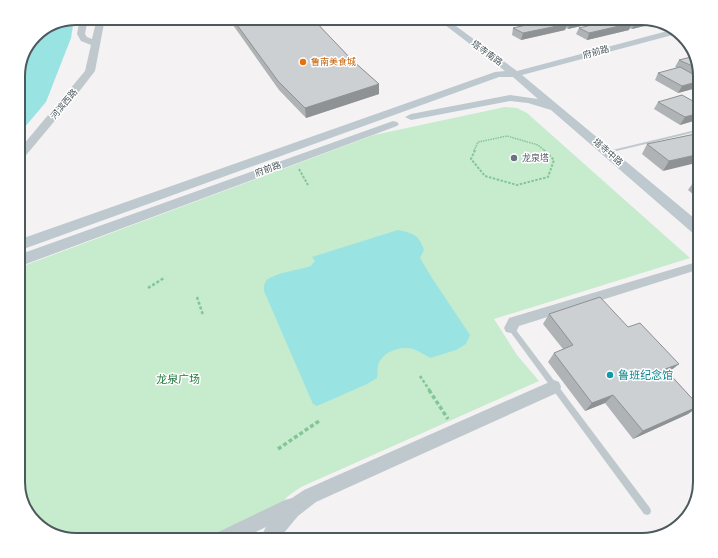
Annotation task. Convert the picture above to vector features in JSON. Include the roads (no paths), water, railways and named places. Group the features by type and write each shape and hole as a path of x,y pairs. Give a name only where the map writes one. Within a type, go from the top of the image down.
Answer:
{"main road":[{"name":"塔寺南路","path":"449,25 515,74"},
{"name":"府前路","path":"25,243 498,74 515,74 670,33"},
{"path":"544,98 539,92 538,86 538,80 541,75 552,67 567,60"},
{"name":"府前路","path":"25,258 508,82 515,74"},
{"name":"塔寺中路","path":"515,74 562,112 693,225"},
{"path":"411,117 510,98 530,100 562,112"}],"street":[{"path":"83,25 81,34 84,39 95,43"},
{"name":"河滨西路","path":"25,150 90,71 99,25"},
{"path":"511,328 514,322 693,267"},
{"path":"235,533 297,504 310,496 554,387"},
{"path":"272,533 297,504"}],"lane":[{"path":"608,152 693,132"},
{"path":"511,328 647,512"}],"water":[{"path":"73,25 71,38 46,102 25,127 25,72 30,53 35,45 50,32 59,28"},
{"path":"398,230 412,234 420,241 424,250 420,258 470,335 466,344 456,350 430,358 408,348 397,349 387,353 380,360 377,378 367,384 317,406 313,404 264,291 265,283 268,279 278,275 311,266 315,261 312,257"}],"place":[{"name":"鲁南美食城","path":"303,62"},
{"name":"龙泉塔","path":"514,158"},
{"name":"鲁班纪念馆","path":"610,375"}],"park label":[{"name":"龙泉广场","path":"178,379"}]}
